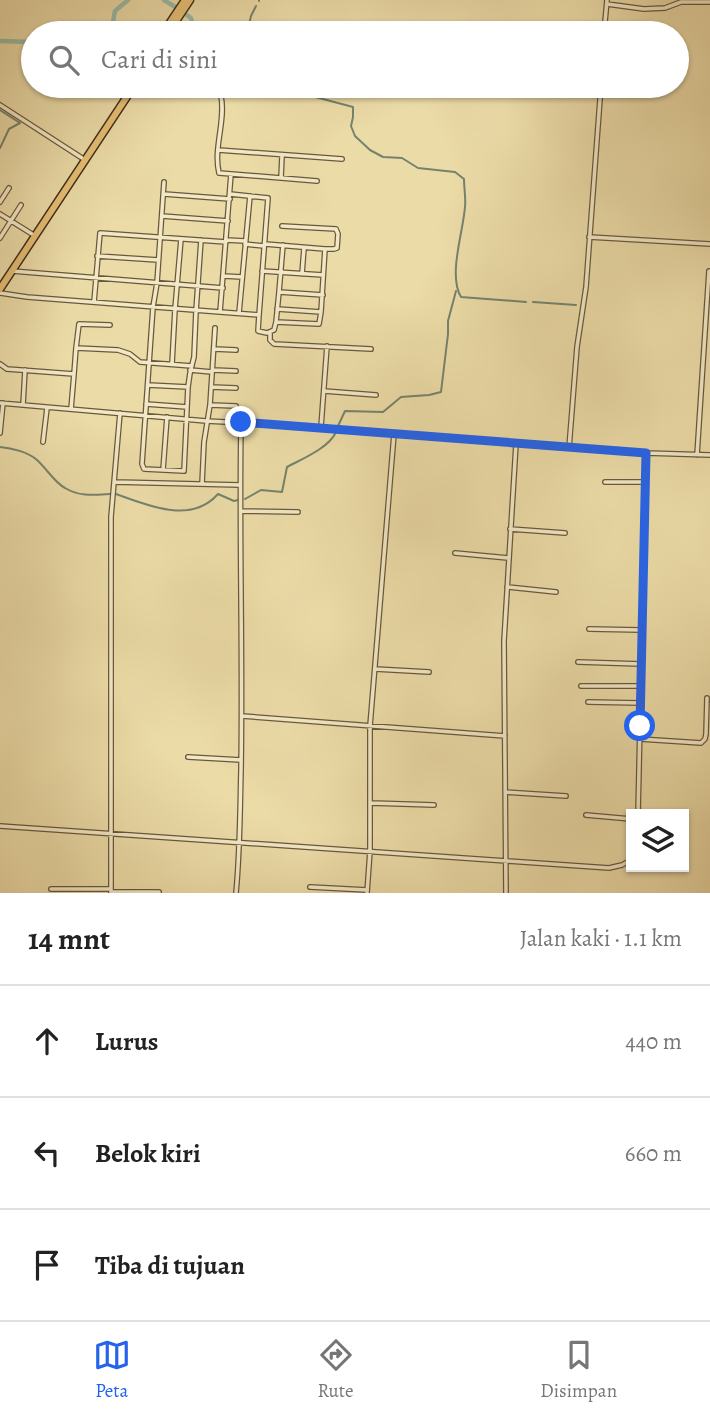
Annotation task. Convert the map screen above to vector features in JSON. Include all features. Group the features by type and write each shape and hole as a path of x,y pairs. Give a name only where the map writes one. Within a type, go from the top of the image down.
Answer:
{"highway":[{"path":"173,21 184,0"},
{"path":"175,21 190,0"},
{"path":"0,282 123,98"},
{"path":"0,291 123,98"}],"street":[{"path":"605,21 607,2 644,9 665,8 681,2 710,2"},
{"path":"220,98 217,171 317,181"},
{"path":"569,448 600,98"},
{"path":"0,105 82,158"},
{"path":"218,150 342,159"},
{"path":"281,178 282,155"},
{"path":"220,312 231,174"},
{"path":"164,182 145,415 144,469 184,471 188,387 194,357 201,240"},
{"path":"0,202 9,188"},
{"path":"163,194 268,198 258,331 270,333"},
{"path":"239,314 250,196"},
{"path":"0,239 21,205"},
{"path":"0,214 32,234"},
{"path":"162,216 228,221"},
{"path":"94,302 100,233 337,248 336,229 282,226"},
{"path":"589,237 710,244"},
{"path":"172,364 181,239"},
{"path":"283,245 276,321 275,328 270,333 270,340 274,344 371,349"},
{"path":"302,274 304,247"},
{"path":"276,321 320,323 325,249"},
{"path":"97,256 158,260"},
{"path":"12,271 223,288"},
{"path":"262,271 324,275"},
{"path":"696,455 709,271"},
{"path":"224,276 243,277"},
{"path":"0,291 27,297 259,316"},
{"path":"279,292 323,295"},
{"path":"277,309 321,312"},
{"path":"71,409 79,324 110,325"},
{"path":"202,484 215,328"},
{"path":"321,427 327,346"},
{"path":"75,348 118,350 130,354 140,362 212,371 236,371"},
{"path":"214,349 236,350"},
{"path":"0,364 7,369 74,374"},
{"path":"23,405 25,370"},
{"path":"148,384 188,387"},
{"path":"211,387 236,388"},
{"path":"324,391 376,395"},
{"path":"0,433 1,403 569,448 710,455"},
{"path":"146,404 187,407"},
{"path":"210,405 236,406"},
{"path":"43,442 47,408"},
{"path":"111,891 111,530 120,413"},
{"path":"163,470 167,417"},
{"path":"236,893 240,842 242,716 241,422"},
{"path":"310,887 367,891 371,803 370,726 394,434"},
{"path":"506,893 504,641 516,443"},
{"path":"638,809 646,453"},
{"path":"114,482 240,485"},
{"path":"605,482 645,482"},
{"path":"240,511 298,512"},
{"path":"510,529 565,533"},
{"path":"456,554 509,558"},
{"path":"507,587 556,592"},
{"path":"589,629 641,630"},
{"path":"578,662 641,664"},
{"path":"375,669 429,671"},
{"path":"581,685 641,686"},
{"path":"640,739 701,743 706,734 707,698"},
{"path":"588,702 640,702"},
{"path":"242,716 505,736"},
{"path":"188,757 241,760"},
{"path":"506,792 566,796"},
{"path":"371,803 434,805"},
{"path":"586,815 626,819"},
{"path":"0,826 609,868 626,863"},
{"path":"51,889 159,892"}],"waterway":[{"path":"113,21 115,11 128,0"},
{"path":"164,0 177,8"},
{"path":"250,21 256,6"},
{"path":"184,13 192,21"},
{"path":"0,41 21,42"},
{"path":"319,98 353,107 351,126 355,136 370,150 383,157 402,158 418,168 455,172 464,179 465,207 456,266 457,288 461,297 526,302"},
{"path":"0,110 20,123 9,129 0,148"},
{"path":"338,426 345,411 383,412 401,397 441,392 448,321 456,291"},
{"path":"533,302 576,305"},
{"path":"245,499 261,490 282,492 287,467 321,448 336,432"},
{"path":"0,447 33,457 57,482 71,491 87,495 110,494"},
{"path":"116,494 155,507 182,511 195,509 218,494 234,501 238,500"}],"route":[{"path":"241,422 646,453 640,726"}]}
